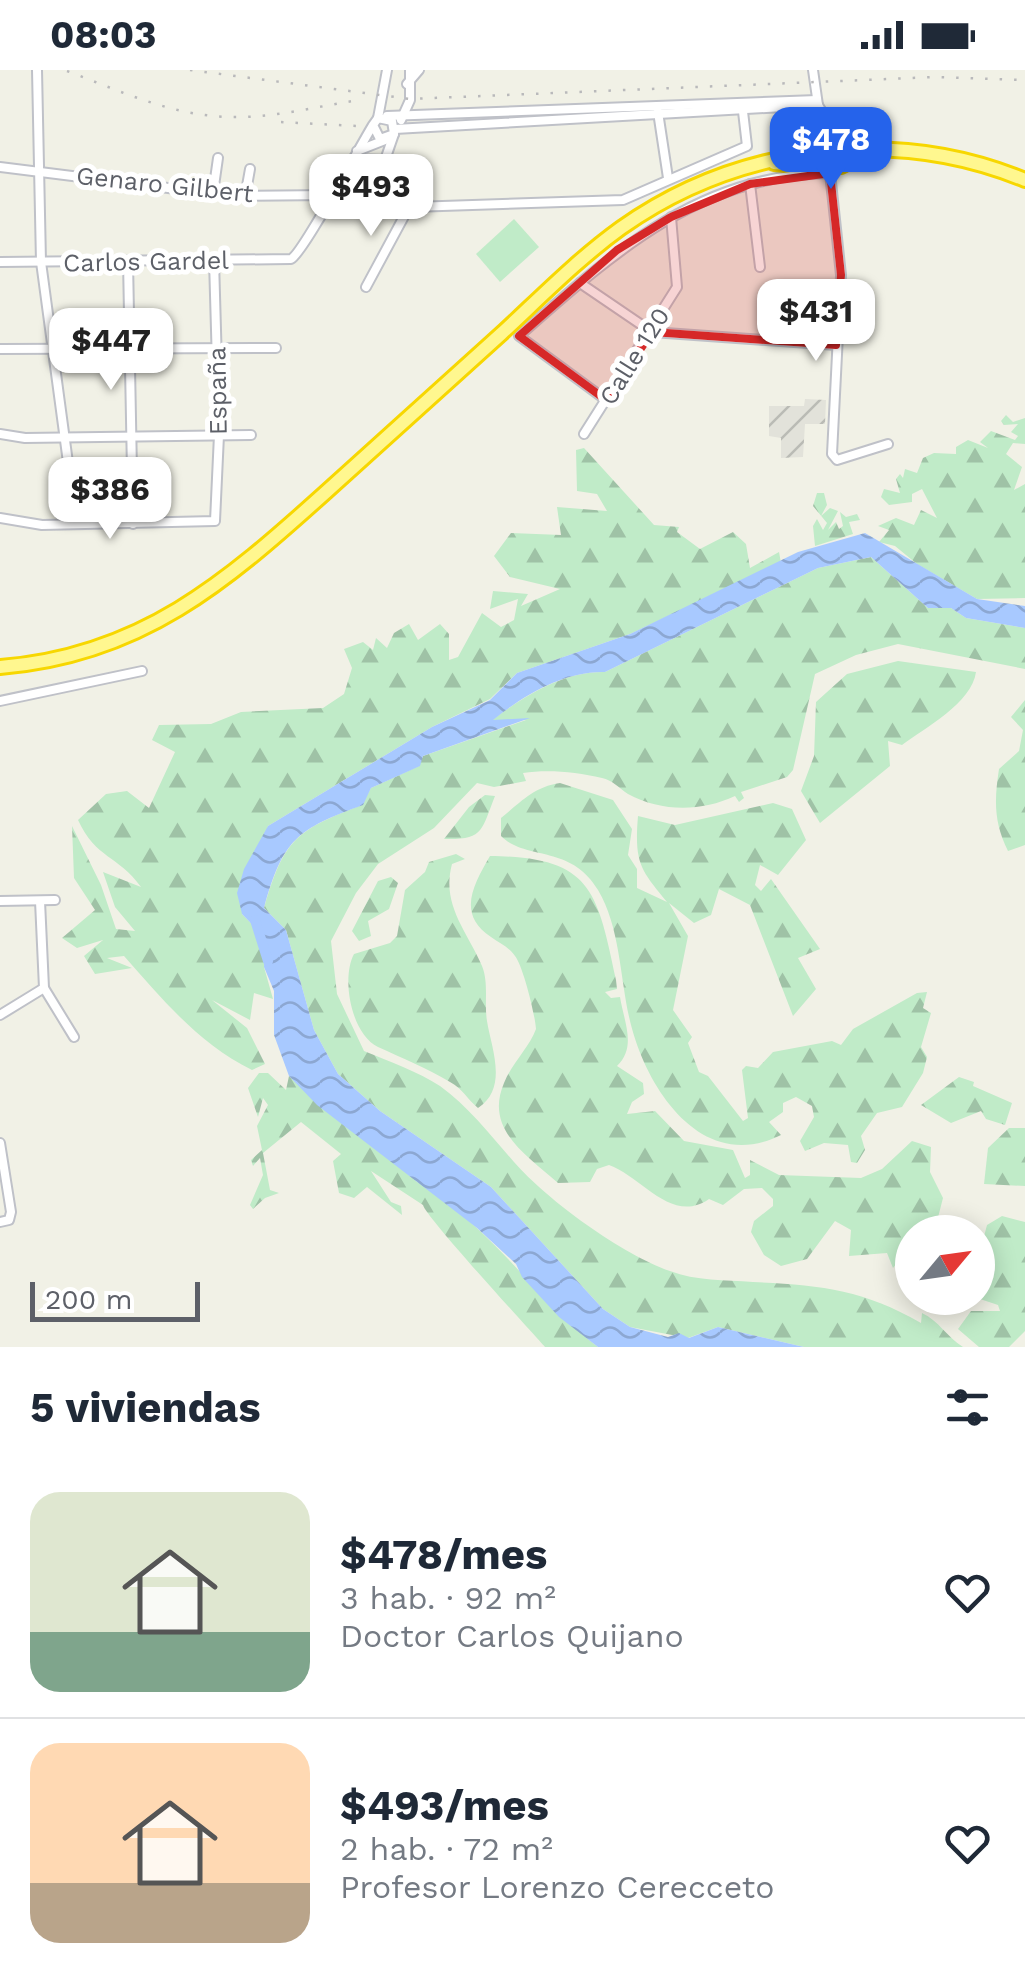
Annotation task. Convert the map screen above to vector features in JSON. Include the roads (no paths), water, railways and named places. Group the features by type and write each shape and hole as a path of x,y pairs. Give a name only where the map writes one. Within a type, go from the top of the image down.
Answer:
{"highway":[{"path":"762,162 809,154 841,142 873,150 965,160 1025,180"},
{"path":"836,169 873,150"},
{"path":"0,667 100,647 194,603 254,558 617,231 676,194 762,162 809,154"}],"street":[{"path":"37,70 36,169 42,262 76,522"},
{"path":"387,70 375,136 490,120 818,102"},
{"path":"355,155 392,132 404,117 410,100 410,70"},
{"path":"385,84 407,84 419,70"},
{"path":"812,70 818,102 841,142 836,169 840,275 832,454 837,460 852,459 888,444"},
{"path":"410,100 432,116"},
{"path":"809,154 818,102"},
{"path":"377,120 322,210 623,200 747,146 743,108"},
{"path":"658,112 668,178"},
{"path":"377,120 432,116 490,120"},
{"path":"377,120 392,132"},
{"path":"355,155 385,160 392,132"},
{"path":"809,154 836,169"},
{"path":"606,400 519,336 617,250 671,217 809,154"},
{"path":"214,193 218,158"},
{"name":"Genaro Gilbert","path":"0,167 245,197 330,195"},
{"path":"245,197 250,169"},
{"path":"750,184 760,267"},
{"path":"366,287 408,209"},
{"name":"Carlos Gardel","path":"0,262 291,259 302,250 322,210"},
{"name":"Calle 120","path":"584,434 652,332 679,278 671,217"},
{"name":"España","path":"133,524 215,521 218,436 214,260"},
{"path":"0,518 42,524 133,524 128,261"},
{"path":"580,283 652,332 836,345"},
{"path":"0,350 276,348"},
{"path":"0,434 250,435"},
{"path":"0,701 142,670"},
{"path":"1,899 55,900"},
{"path":"40,900 44,988 74,1037"},
{"path":"0,1015 44,988"},
{"path":"0,1142 11,1217 0,1222"}],"water":[{"path":"865,533 977,599 1025,606 1025,628 966,618 951,608 928,608 871,557 818,568 605,672 545,686 493,720 530,718 423,756 420,766 371,788 363,805 322,822 296,840 286,851 271,885 264,908 286,930 314,1030 338,1074 380,1111 491,1187 603,1309 630,1327 668,1337 679,1333 689,1338 718,1327 804,1347 598,1347 559,1317 522,1277 516,1264 477,1228 317,1105 289,1076 274,1035 274,991 264,967 265,938 242,914 237,893 244,869 268,826 432,727 490,700 517,673 630,634 798,552"}],"waterway":[{"path":"255,920 268,961"}],"railway":[{"path":"190,70 410,99 936,77 1025,80"},
{"path":"67,71 150,102 215,116 267,115 353,101"},
{"path":"281,122 356,126"}]}
